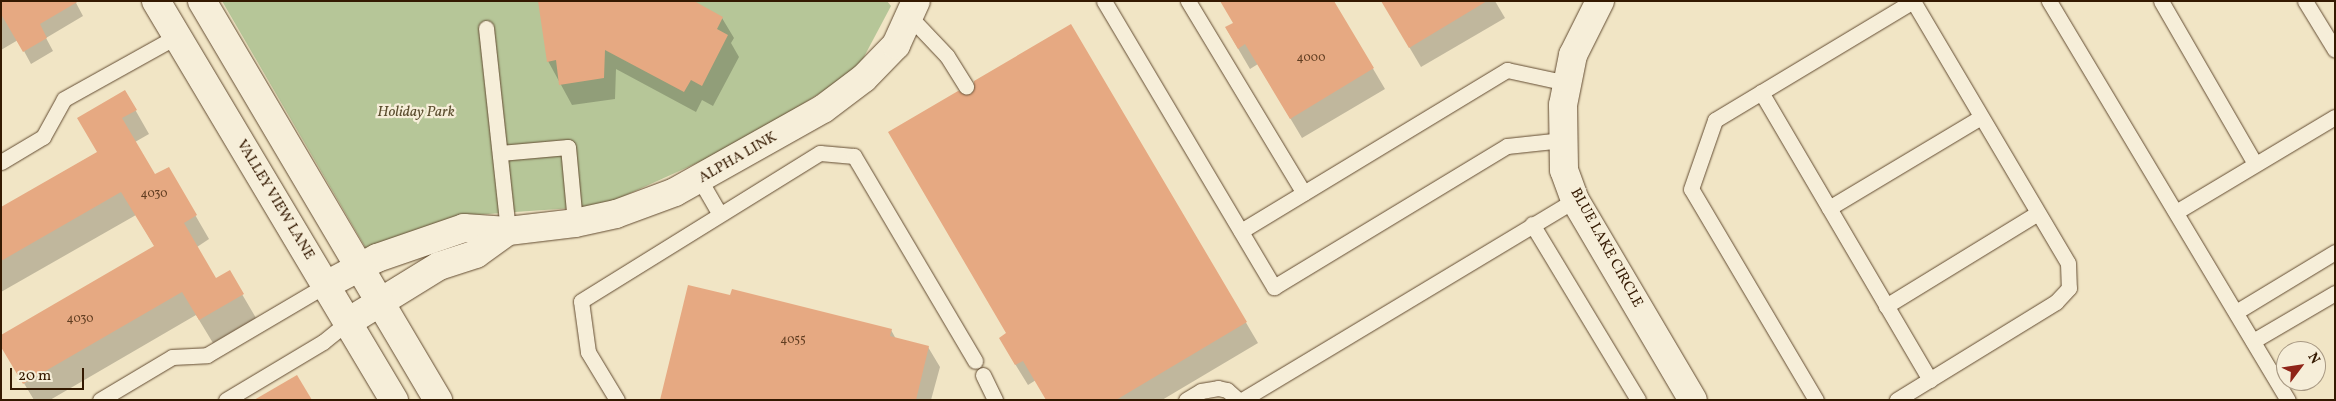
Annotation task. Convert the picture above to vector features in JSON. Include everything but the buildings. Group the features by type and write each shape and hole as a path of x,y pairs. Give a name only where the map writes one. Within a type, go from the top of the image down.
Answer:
{"street":[{"name":"VALLEY VIEW LANE","path":"156,1 394,400"},
{"path":"202,1 378,302 438,400"},
{"name":"BLUE LAKE CIRCLE","path":"1600,1 1573,55 1567,83 1563,140 1564,170 1575,200 1693,400"},
{"name":"ALPHA LINK","path":"326,285 403,248 464,228 508,231 575,223 616,214 700,180 822,109 864,78 896,45 913,10"},
{"name":"ALPHA LINK","path":"348,322 439,266 476,254 508,231"}],"lane":[{"path":"1104,1 1274,287 1507,146 1563,140"},
{"path":"1188,1 1304,193"},
{"path":"1816,400 1691,189 1715,120 1913,1 2068,263 2069,288 2056,302 1897,400"},
{"path":"2049,1 2288,400"},
{"path":"2161,1 2255,164"},
{"path":"2305,1 2335,50"},
{"path":"913,10 947,56 966,86"},
{"path":"486,28 508,231"},
{"path":"1,162 43,137 64,99 177,36"},
{"path":"1241,231 1508,70 1567,83"},
{"path":"1761,92 1930,380"},
{"path":"1829,208 1981,117"},
{"path":"2176,212 2335,117"},
{"path":"500,153 568,147 575,223"},
{"path":"617,400 588,352 581,301 820,152 854,156 975,361"},
{"path":"700,180 720,214"},
{"path":"1186,400 1201,391 1218,388 1240,400 1575,200"},
{"path":"1886,306 2038,213"},
{"path":"1532,224 1638,400"},
{"path":"2236,312 2335,252"},
{"path":"100,400 172,357 207,355 326,285"},
{"path":"2253,341 2335,293"},
{"path":"226,400 323,342 348,322"},
{"path":"983,375 995,400"}],"green space":[{"name":"Holiday Park","path":"222,1 887,1 891,6 857,70 739,144 602,206 459,216 368,252"}]}
